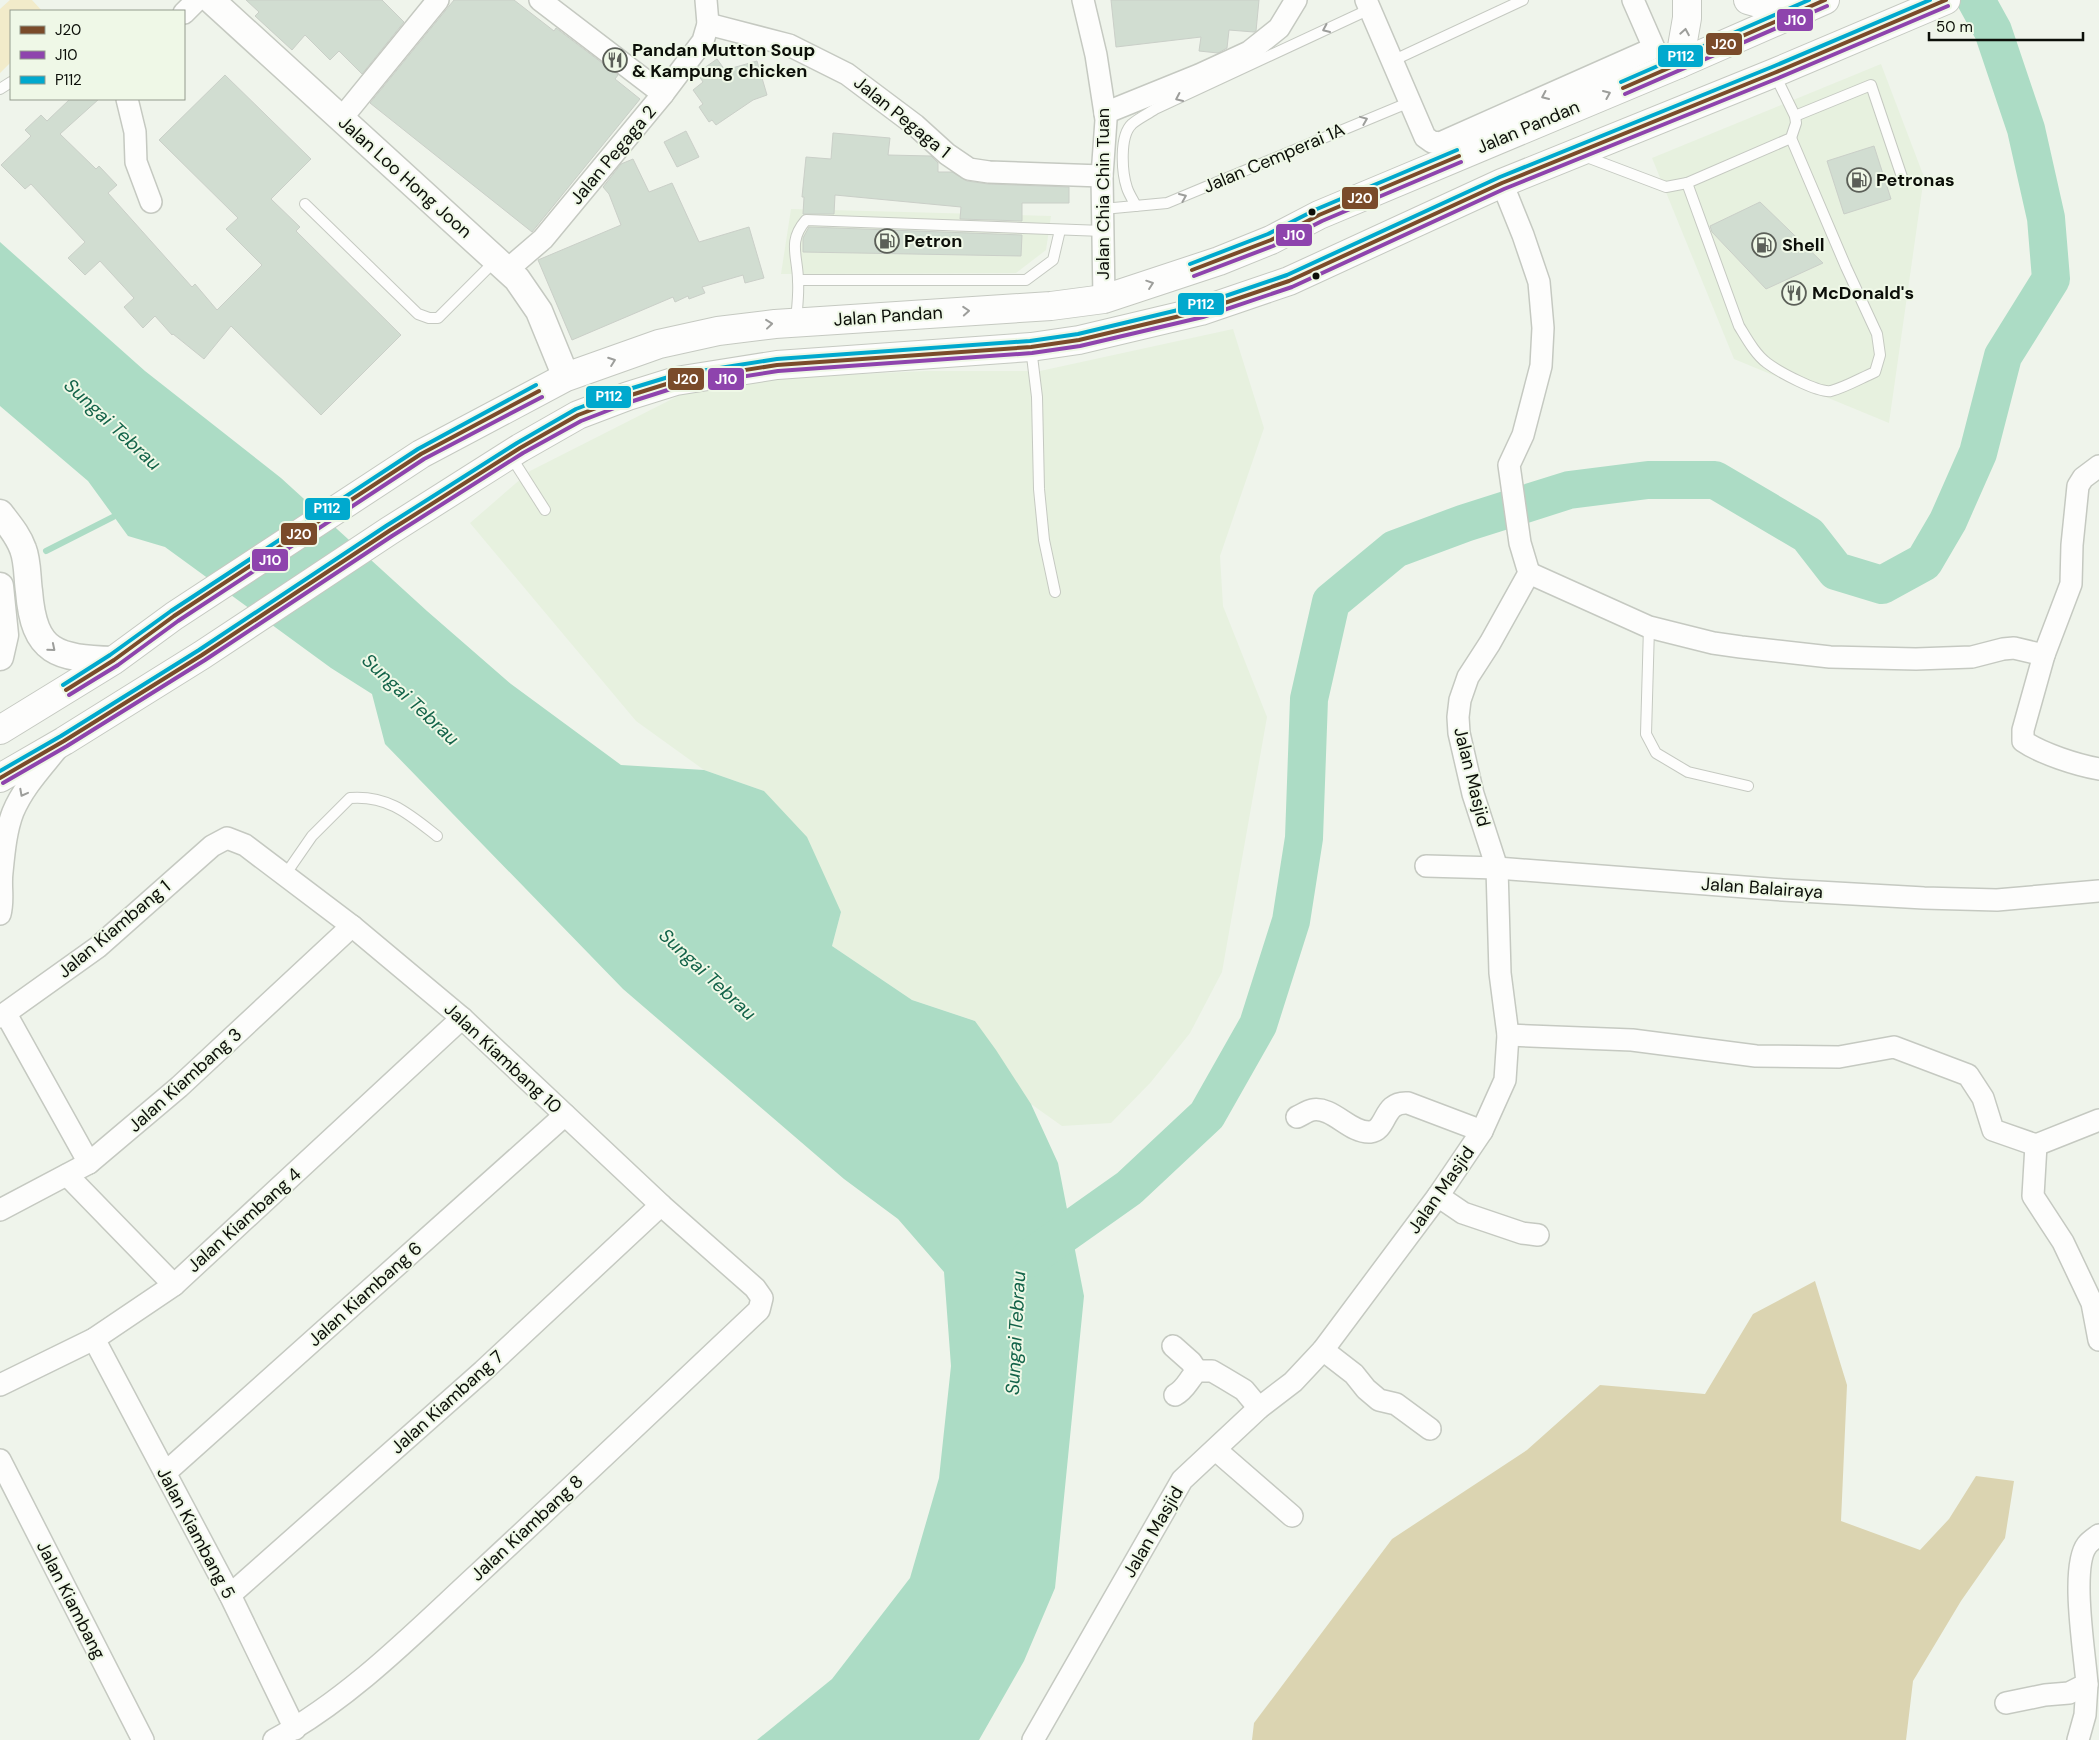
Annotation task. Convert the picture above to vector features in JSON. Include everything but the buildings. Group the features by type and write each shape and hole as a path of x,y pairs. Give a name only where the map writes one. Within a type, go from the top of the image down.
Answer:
{"main road":[{"path":"1679,64 1687,18 1687,0"},
{"path":"1748,0 1776,8 1816,4"},
{"path":"0,778 64,741 202,655 389,531 510,454 578,415 628,396 676,381 777,365 1031,346 1079,340 1201,311 1289,281 1502,183 1774,73 1946,0"},
{"name":"Jalan Pandan","path":"0,730 114,660 174,616 357,494 440,443 566,377 659,344 718,330 796,322 1051,306 1104,299 1219,261 1271,240 1319,215 1679,64 1816,4"}],"street":[{"path":"185,12 197,0"},
{"name":"Jalan Loo Hong Joon","path":"211,0 517,279 539,311 566,377"},
{"path":"341,119 438,0"},
{"path":"540,0 663,94"},
{"name":"Jalan Pegaga 2","path":"502,265 543,239 663,94 703,41 708,24 706,0"},
{"name":"Jalan Chia Chin Tuan","path":"1083,0 1096,55 1106,120 1102,176 1104,299"},
{"path":"1105,113 1199,75 1249,52 1279,28 1296,0"},
{"path":"1368,5 1425,137 1432,142 1440,143 1654,48 1633,0"},
{"name":"Jalan Pegaga 1","path":"708,24 788,45 847,74 915,125 947,154 968,169 990,172 1102,176"},
{"path":"127,100 135,132 136,162 151,202"},
{"path":"1502,183 1524,235 1538,282 1543,328 1541,366 1523,435 1509,465 1520,543 1529,573 1649,627 1713,643 1830,657 1916,659 1972,657 2002,649 2014,648 2044,655"},
{"path":"2099,466 2083,478 2078,486 2072,544 2071,584 2044,655 2023,730 2024,741 2032,747 2087,767 2099,769"},
{"path":"0,514 17,535 24,550 34,625 43,640 58,653 79,659 114,660"},
{"name":"Jalan Masjid","path":"1033,1740 1182,1480 1259,1408 1293,1382 1323,1350 1438,1196 1482,1131 1505,1080 1508,1035 1500,972 1497,868 1473,794 1459,733 1460,700 1468,677 1490,643 1529,573"},
{"path":"0,657 4,635 2,597"},
{"path":"0,914 2,896 1,875 13,812 27,786 64,741"},
{"name":"Jalan Kiambang 10","path":"227,838 245,845 352,926 462,1018 661,1205 755,1288 762,1298"},
{"name":"Jalan Kiambang 1","path":"3,1015 98,947 212,846 227,838"},
{"name":"Jalan Balairaya","path":"1426,866 1497,868 1783,890 1951,899 1997,900 2099,891"},
{"name":"Jalan Kiambang 3","path":"0,1210 89,1163 179,1087 352,926"},
{"path":"3,1015 89,1163"},
{"name":"Jalan Kiambang 4","path":"0,1385 94,1339 174,1285 462,1018"},
{"path":"1508,1035 1632,1040 1756,1056 1839,1057 1894,1048 1968,1076 1983,1098 1993,1130 2036,1145 2099,1120"},
{"path":"1297,1117 1312,1110 1326,1112 1360,1130 1371,1132 1377,1129 1391,1107 1398,1102 1408,1103 1432,1114 1482,1131"},
{"name":"Jalan Kiambang 6","path":"165,1474 565,1115"},
{"path":"2036,1145 2033,1196 2063,1242 2092,1303 2099,1340"},
{"path":"67,1175 174,1285"},
{"path":"1438,1196 1463,1213 1522,1233 1538,1235"},
{"name":"Jalan Kiambang 7","path":"230,1595 483,1371 661,1205"},
{"name":"Jalan Kiambang 8","path":"274,1740 295,1729 360,1683 759,1310 762,1298"},
{"name":"Jalan Kiambang 5","path":"94,1339 230,1595 295,1729"},
{"path":"1173,1346 1192,1362 1197,1371"},
{"path":"1323,1350 1354,1374 1366,1389 1379,1400 1396,1404 1430,1429"},
{"path":"1175,1395 1184,1391 1190,1378 1197,1371 1212,1371 1244,1390 1259,1408"},
{"path":"1216,1450 1292,1516"},
{"name":"Jalan Kiambang","path":"0,1460 143,1740"},
{"path":"2078,1740 2085,1715 2087,1684 2078,1579 2081,1558 2087,1545 2099,1535"},
{"path":"2006,1703 2045,1695 2069,1693 2087,1684"}],"lane":[{"path":"1392,61 1523,0"},
{"path":"1136,206 1127,187 1123,168 1122,153 1130,125 1156,109 1368,5"},
{"path":"1687,183 1739,326 1766,363 1808,386 1830,391 1875,372 1880,355 1877,334 1846,268 1791,138 1796,123 1795,116 1774,73"},
{"path":"1795,116 1870,86 1902,177"},
{"name":"Jalan Cemperai 1A","path":"1103,209 1168,203 1410,102"},
{"path":"1576,153 1666,187 1687,183 1791,138"},
{"path":"305,204 418,314 429,318 438,318 502,265"},
{"path":"796,322 798,280 794,252 797,231 806,220 1103,231"},
{"path":"798,280 1026,280 1053,260 1060,230"},
{"path":"1031,346 1037,397 1038,489 1044,540 1055,592"},
{"path":"510,454 545,510"},
{"path":"1649,627 1646,734 1656,753 1688,772 1748,786"},
{"path":"285,875 312,836 350,798 366,797 393,804 437,836"}],"shaded area":[{"path":"10,0 32,0 41,10 10,10 10,63 0,73 0,9"},
{"path":"1881,64 1924,177 1889,423 1734,359 1652,158"},
{"path":"791,209 1051,216 1046,250 1016,273 781,274"},
{"path":"1233,329 1264,428 1220,556 1223,606 1267,717 1222,972 1190,1033 1151,1082 1111,1123 1062,1126 1031,1104 975,1021 912,1000 832,946 841,912 764,791 704,770 636,721 470,523 530,471 684,393 779,378 926,371 1040,371"},
{"path":"1815,1281 1847,1385 1841,1521 1920,1550 1949,1519 1976,1476 2014,1481 2005,1538 1961,1601 1913,1681 1906,1740 1252,1740 1254,1723 1392,1539 1527,1450 1600,1385 1705,1394 1753,1314"}],"water":[{"name":"Sungai Tebrau","path":"0,242 145,371 281,478 427,611 511,684 621,765 704,770 764,791 807,837 841,912 832,946 912,1000 975,1021 996,1050 1031,1104 1058,1163 1084,1296 1055,1588 1024,1661 979,1740 757,1740 832,1679 910,1578 939,1478 951,1366 944,1272 898,1219 844,1179 623,989 385,744 372,694 331,668 165,547 128,536 88,481 0,406"}],"waterway":[{"path":"1030,1258 1129,1188 1207,1115 1258,1025 1291,921 1304,838 1309,699 1331,602 1395,549 1465,523 1569,490 1648,480 1715,480 1808,535 1836,571 1882,585 1924,562 1948,521 1978,453 2003,356 2051,279 2046,218 2026,129 1993,31 1976,0"},
{"path":"46,551 113,517"}],"transit line":[{"name":"P112","path":"1621,82 1809,0"},
{"name":"J20","path":"1623,88 1825,0"},
{"name":"P112","path":"0,771 61,736 199,650 386,526 517,443 576,409 626,390 675,375 777,359 1030,341 1078,334 1199,305 1287,275 1500,177 1772,67 1930,0"},
{"name":"J20","path":"0,778 64,741 202,655 389,531 520,448 578,415 628,396 676,381 777,365 1031,347 1079,340 1201,311 1289,281 1502,183 1774,73 1946,0"},
{"name":"J10","path":"1625,94 1827,6"},
{"name":"J10","path":"3,783 67,746 205,660 392,536 523,453 581,421 630,402 677,387 778,371 1032,353 1080,346 1203,317 1292,287 1504,189 1776,79 1948,6"},
{"name":"P112","path":"1190,264 1268,234 1317,209 1457,150"},
{"name":"J20","path":"1192,270 1271,240 1319,215 1459,156"},
{"name":"J10","path":"1194,276 1273,246 1322,221 1461,162"},
{"name":"P112","path":"63,685 110,655 171,611 418,449 536,385"},
{"name":"J20","path":"66,690 114,660 174,616 421,454 539,391"},
{"name":"J10","path":"69,695 118,665 178,621 424,459 542,397"}],"place":[{"name":"Pandan Mutton Soup & Kampung chicken","path":"615,60"},
{"name":"Petronas","path":"1859,180"},
{"name":"Petron","path":"887,241"},
{"name":"Shell","path":"1764,245"},
{"name":"McDonald's","path":"1794,293"}]}
